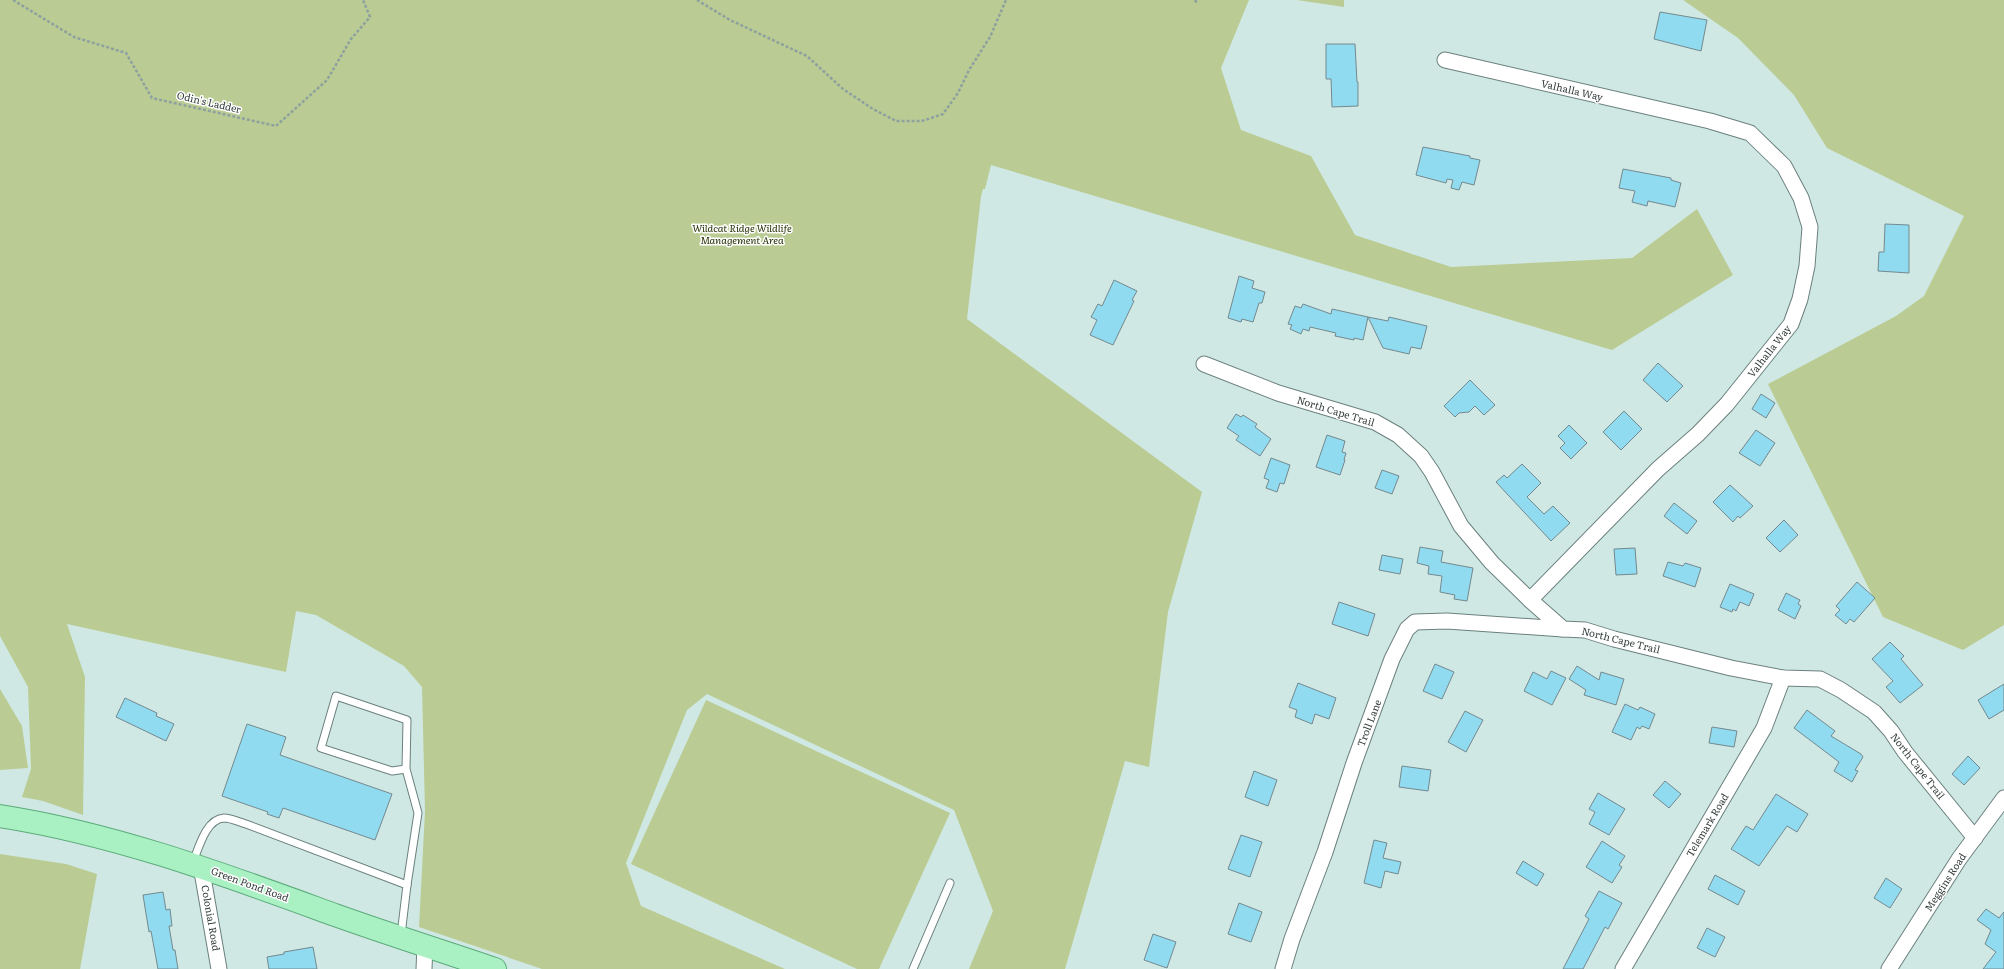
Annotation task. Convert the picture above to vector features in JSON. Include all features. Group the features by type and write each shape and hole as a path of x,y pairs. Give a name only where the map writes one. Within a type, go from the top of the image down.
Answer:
{"main road":[{"name":"Green Pond Road","path":"0,816 90,834 197,865 401,938 496,969"}],"street":[{"name":"Valhalla Way","path":"1445,60 1710,121 1750,133 1784,166 1801,198 1810,227 1807,266 1800,299 1791,324 1777,343 1722,409 1698,434 1658,469 1530,600"},
{"name":"North Cape Trail","path":"1204,364 1278,393 1375,422 1398,435 1421,456 1432,472 1461,526 1492,564 1563,629 1585,630 1614,639 1731,668 1783,678 1820,679 1841,690 1874,712 1891,731 1905,752 1975,838"},
{"name":"Troll Lane","path":"1283,969 1292,939 1325,852 1354,763 1392,659 1408,629 1415,622 1447,621 1563,629"},
{"name":"Telemark Road","path":"1623,969 1764,728 1783,678"},
{"name":"Meggins Road","path":"1889,969 1959,859 2004,798"},
{"name":"Colonial Road","path":"197,865 219,969"},
{"path":"424,969 425,945"}],"lane":[{"path":"401,938 407,884 418,813 406,769 407,720 336,696 320,748 392,771 406,769"},
{"path":"197,865 206,832 216,820 226,818 246,824 407,884"},
{"path":"913,969 950,883"}],"path":[{"name":"Odin's Ladder","path":"14,0 74,37 126,54 152,98 276,126 327,80 351,39 370,17 364,0"},
{"path":"697,0 730,20 807,56 843,89 873,109 896,121 922,121 943,114 958,93 969,70 990,37 1006,0"}],"green space":[{"name":"Wildcat Ridge Wildlife Management Area","path":"0,0 1249,0 1221,68 1241,130 1311,156 1355,235 1451,267 1632,258 1697,209 1733,275 1612,350 991,165 985,189 983,189 981,196 967,319 1202,492 1168,612 1149,767 1125,761 1065,969 969,969 993,911 954,810 707,694 687,710 626,863 641,906 785,969 542,969 419,927 425,811 422,687 404,666 316,615 296,611 286,672 67,624 85,677 83,815 43,801 22,797 31,769 28,687 0,636"},
{"path":"1297,0 1344,0 1344,7"},
{"path":"1683,0 2004,0 2004,625 1963,650 1883,617 1768,384 1896,316 1924,296 1964,216 1827,148 1794,95 1738,38"},
{"path":"0,689 22,726 28,768 0,770"},
{"path":"706,700 950,813 879,969 857,969 631,864"},
{"path":"0,854 66,864 97,874 80,969 0,969"}],"building":[{"path":"1660,12 1707,20 1701,51 1654,39"},
{"path":"1326,44 1355,44 1358,106 1332,107 1331,79 1326,79"},
{"path":"1423,147 1470,156 1470,158 1480,160 1474,185 1462,182 1459,190 1451,188 1453,180 1447,179 1446,183 1416,175"},
{"path":"1623,169 1671,178 1671,180 1681,183 1675,207 1648,201 1647,206 1632,202 1635,191 1619,188"},
{"path":"1885,224 1909,225 1909,273 1878,271 1879,252 1884,252"},
{"path":"1239,276 1254,281 1252,288 1265,292 1262,303 1259,303 1253,322 1242,319 1241,322 1228,318"},
{"path":"1114,280 1137,291 1132,300 1134,301 1113,345 1090,335 1097,320 1091,317 1098,304 1102,306"},
{"path":"1303,304 1331,314 1332,309 1368,317 1363,340 1354,338 1354,340 1335,336 1336,333 1310,327 1309,331 1303,329 1301,334 1290,329 1292,325 1288,324 1295,306 1301,308"},
{"path":"1368,317 1388,321 1389,317 1427,326 1421,349 1411,347 1409,354 1383,348"},
{"path":"1658,363 1683,386 1667,402 1643,380"},
{"path":"1470,380 1495,405 1484,415 1475,406 1469,412 1459,413 1455,417 1444,406"},
{"path":"1761,394 1775,403 1766,418 1752,409"},
{"path":"1624,411 1642,429 1621,450 1603,432"},
{"path":"1236,414 1241,417 1243,415 1257,424 1255,427 1271,439 1260,456 1236,440 1239,436 1227,428"},
{"path":"1569,425 1587,443 1571,459 1560,448 1565,443 1558,436"},
{"path":"1756,430 1775,443 1760,466 1739,453"},
{"path":"1327,435 1345,441 1342,452 1346,453 1345,460 1340,475 1316,467"},
{"path":"1271,458 1290,465 1284,484 1280,483 1277,492 1266,488 1269,480 1264,478"},
{"path":"1522,464 1541,483 1527,497 1544,514 1553,506 1570,523 1551,541 1496,482 1504,475 1507,478"},
{"path":"1382,470 1399,476 1392,494 1375,488"},
{"path":"1730,485 1753,506 1740,518 1738,516 1733,522 1713,502"},
{"path":"1674,503 1697,521 1687,534 1664,516"},
{"path":"1784,520 1798,535 1780,552 1766,538"},
{"path":"1420,547 1443,551 1441,562 1473,568 1467,601 1454,599 1455,595 1440,592 1442,576 1428,574 1429,566 1417,563"},
{"path":"1635,548 1637,574 1616,575 1614,549"},
{"path":"1382,555 1403,559 1400,574 1379,570"},
{"path":"1668,562 1683,566 1685,563 1701,568 1695,587 1663,576"},
{"path":"1857,582 1875,598 1854,622 1850,619 1846,624 1835,615 1840,610 1836,606"},
{"path":"1730,584 1754,594 1749,606 1740,602 1736,611 1733,609 1732,612 1720,607"},
{"path":"1786,593 1800,600 1798,604 1801,606 1795,619 1778,610"},
{"path":"1339,602 1375,614 1368,636 1332,624"},
{"path":"1890,642 1904,656 1901,659 1923,685 1900,703 1886,687 1893,681 1872,659"},
{"path":"1435,664 1454,672 1442,699 1423,691"},
{"path":"1577,666 1599,680 1601,672 1624,679 1616,705 1584,695 1586,690 1569,679"},
{"path":"1551,671 1566,678 1552,705 1524,691 1533,672 1547,679"},
{"path":"1298,683 1336,698 1329,719 1315,714 1312,724 1295,717 1297,710 1289,707"},
{"path":"2004,684 2004,710 1989,719 1978,700"},
{"path":"125,698 157,713 156,716 174,724 166,741 116,717"},
{"path":"1625,704 1638,710 1640,707 1655,714 1649,729 1642,726 1640,729 1637,727 1631,740 1612,732"},
{"path":"1807,710 1835,731 1831,736 1861,754 1863,757 1855,770 1858,771 1852,782 1834,771 1839,762 1794,728"},
{"path":"1465,711 1483,720 1466,752 1448,742"},
{"path":"247,724 286,737 280,755 392,794 375,840 283,808 279,818 267,814 268,812 222,796"},
{"path":"1712,727 1737,731 1734,747 1709,743"},
{"path":"1968,756 1980,768 1964,785 1952,774"},
{"path":"1402,766 1431,770 1428,791 1399,787"},
{"path":"1254,771 1277,780 1268,806 1245,797"},
{"path":"1665,781 1681,794 1669,808 1653,795"},
{"path":"1598,793 1625,809 1609,835 1589,824 1595,812 1589,809"},
{"path":"1776,794 1808,814 1797,832 1787,826 1759,866 1731,849 1746,826 1753,830"},
{"path":"1241,835 1262,842 1250,877 1228,869"},
{"path":"1374,840 1387,843 1383,858 1401,862 1398,874 1385,871 1381,888 1364,883"},
{"path":"1602,841 1625,856 1619,865 1622,867 1612,883 1586,867"},
{"path":"1523,861 1544,874 1537,886 1516,873"},
{"path":"1715,875 1745,891 1738,905 1708,889"},
{"path":"1886,878 1902,889 1890,908 1874,898"},
{"path":"1599,891 1622,903 1608,929 1605,927 1583,969 1563,969 1589,919 1585,916"},
{"path":"163,892 166,910 170,909 172,926 169,926 178,969 158,969 151,931 149,932 143,895"},
{"path":"1239,903 1262,912 1251,942 1228,934"},
{"path":"1986,909 1999,918 2004,912 2004,969 1983,969 1996,952 1985,944 1991,930 1977,920"},
{"path":"1707,928 1725,937 1715,957 1697,948"},
{"path":"1153,934 1176,942 1167,968 1144,960"},
{"path":"313,947 317,969 269,969 267,957 284,954 284,952"}]}
